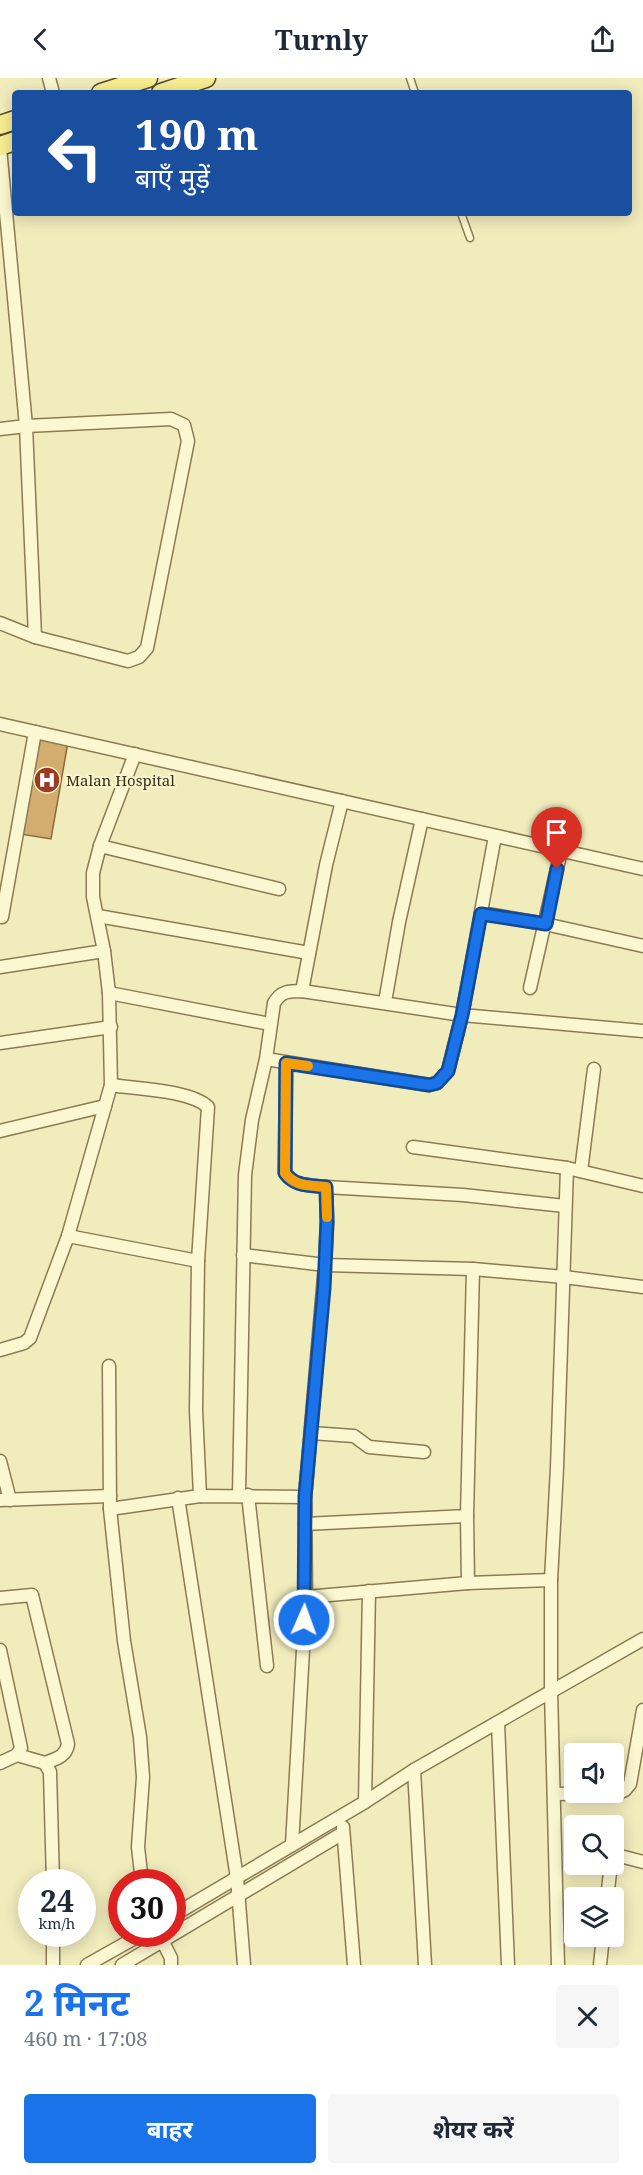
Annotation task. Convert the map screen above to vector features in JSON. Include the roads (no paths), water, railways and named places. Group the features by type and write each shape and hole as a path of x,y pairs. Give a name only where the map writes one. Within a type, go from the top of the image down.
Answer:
{"main road":[{"path":"110,90 148,78"},
{"path":"170,90 206,78"}],"street":[{"path":"0,147 26,426 35,636"},
{"path":"0,429 171,418 184,425 188,441 147,648 139,657 128,661 35,636 0,623"},
{"path":"0,724 643,869"},
{"path":"2,917 35,732"},
{"path":"0,1350 24,1343 30,1338 68,1236 111,1085 110,993 93,897 93,873 100,846 135,754"},
{"path":"302,991 326,865 342,801"},
{"path":"385,1002 399,922 422,819"},
{"path":"266,1059 429,1085 437,1083 448,1071 462,1015 495,836"},
{"path":"100,846 279,889"},
{"path":"530,988 561,851"},
{"path":"481,914 546,924 643,946"},
{"path":"98,916 309,953"},
{"path":"0,967 104,951"},
{"path":"267,1666 243,1495 243,1255 245,1175 252,1120 266,1059 270,1024 278,996 284,992 302,991 462,1015 643,1031"},
{"path":"110,993 270,1024"},
{"path":"0,1043 111,1027"},
{"path":"286,1063 285,1173 290,1180 300,1184 326,1187 464,1195 565,1206"},
{"path":"581,1171 594,1069"},
{"path":"111,1085 180,1095 201,1101 208,1107 198,1261 196,1410 200,1496"},
{"path":"0,1131 105,1106"},
{"path":"413,1147 567,1168 643,1186"},
{"path":"558,1965 551,1691 551,1580 567,1168"},
{"path":"292,1845 306,1597 305,1497 325,1266 326,1187"},
{"path":"68,1236 198,1261"},
{"path":"243,1255 325,1266 473,1269 643,1287"},
{"path":"468,1583 466,1516 473,1269"},
{"path":"109,1366 110,1503 124,1641 140,1737 143,1777 138,1847 141,1869"},
{"path":"311,1433 354,1436 369,1447 424,1452"},
{"path":"0,1461 5,1500 110,1503 200,1496 305,1497"},
{"path":"178,1498 237,1878 244,1965"},
{"path":"305,1524 466,1516"},
{"path":"306,1597 468,1583 551,1580"},
{"path":"365,1802 369,1591"},
{"path":"0,1598 32,1595 68,1744 67,1751 61,1756 45,1763 17,1755"},
{"path":"186,1908 365,1802 414,1770 643,1639"},
{"path":"0,1650 21,1741 21,1748 17,1755 0,1763"},
{"path":"554,1794 619,1793 625,1790 631,1778 643,1710"},
{"path":"498,1723 508,1965"},
{"path":"45,1763 50,1772 52,1800 52,1869"},
{"path":"414,1770 425,1965"},
{"path":"342,1814 354,1965"},
{"path":"186,1925 239,1897 343,1833"},
{"path":"624,1857 643,1862"},
{"path":"53,1947 53,1965"},
{"path":"87,1965 119,1947"},
{"path":"122,1965 148,1947"},
{"path":"166,1947 171,1965"},
{"path":"600,1965 602,1947"}],"lane":[{"path":"462,216 470,238"}],"place":[{"name":"Malan Hospital","path":"47,780"}]}
